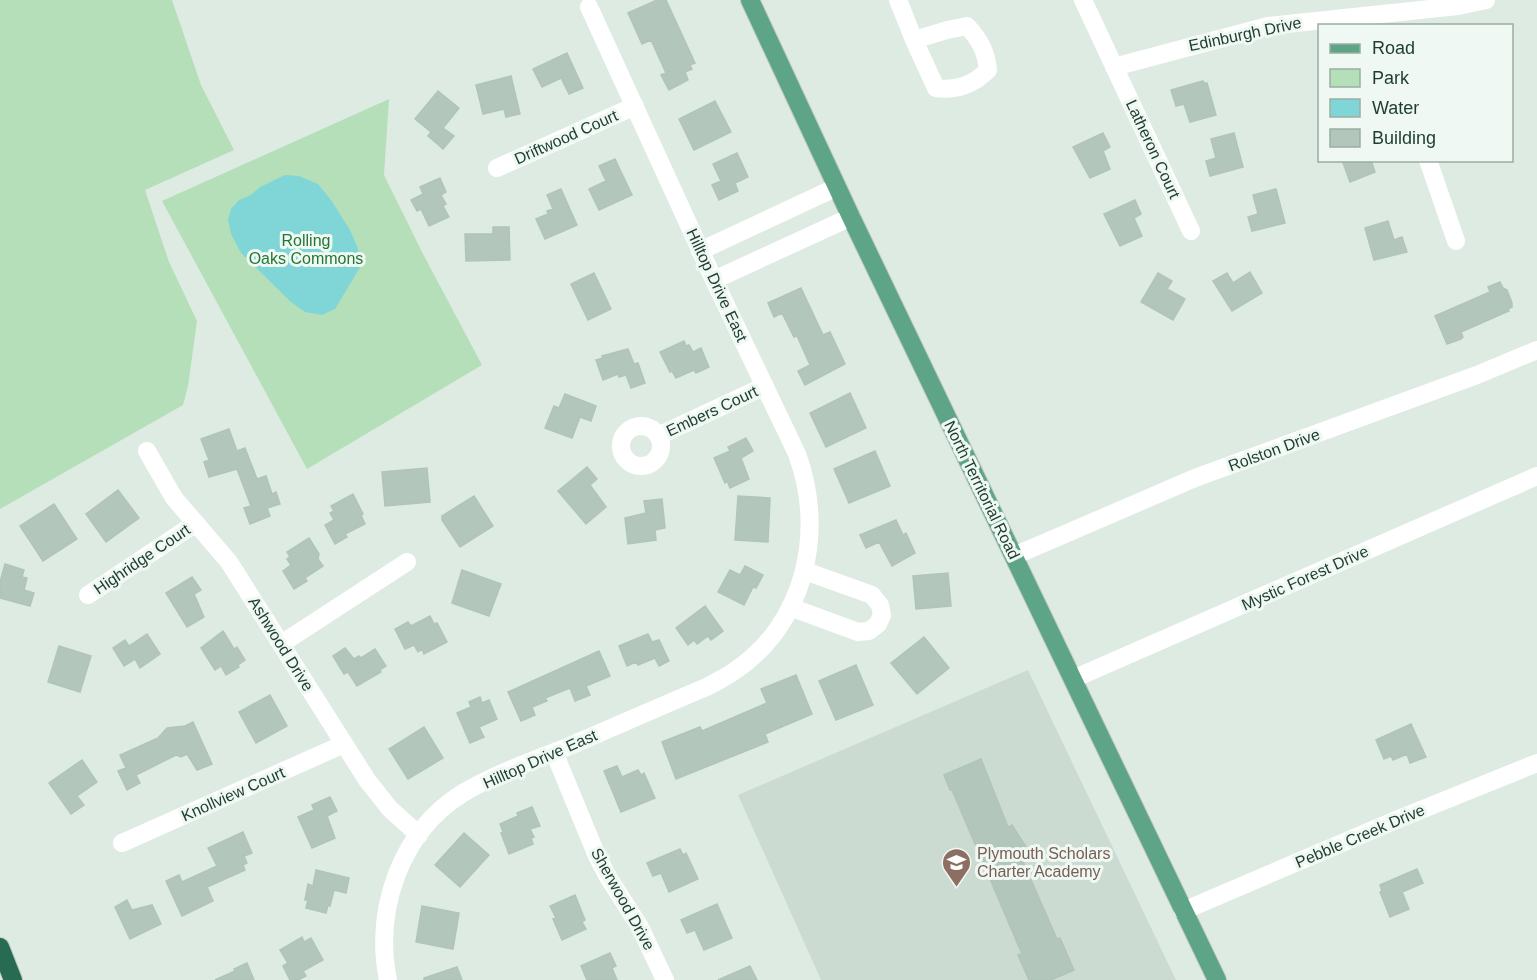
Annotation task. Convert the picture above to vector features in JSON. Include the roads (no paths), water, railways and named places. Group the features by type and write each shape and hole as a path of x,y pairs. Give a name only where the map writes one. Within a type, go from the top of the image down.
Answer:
{"highway":[{"path":"0,947 13,980"}],"main road":[{"name":"North Territorial Road","path":"750,0 851,217 1217,980"}],"street":[{"path":"898,0 914,40"},
{"name":"Latheron Court","path":"1083,0 1191,231"},
{"name":"Edinburgh Drive","path":"1114,67 1268,26 1405,19 1486,0"},
{"name":"Hilltop Drive East","path":"388,980 383,947 387,905 398,869 419,835 440,811 464,792 499,775 709,686 734,672 764,644 790,608 805,571 811,527 807,485 797,454 700,250 589,7"},
{"name":"Driftwood Court","path":"497,168 635,106"},
{"path":"1429,162 1456,241"},
{"path":"700,250 837,187"},
{"path":"714,280 851,217"},
{"name":"Rolston Drive","path":"1014,556 1195,478 1477,375 1537,350"},
{"name":"Embers Court","path":"658,436 765,386"},
{"name":"Ashwood Drive","path":"147,451 166,485 229,562 378,796 419,835"},
{"name":"Mystic Forest Drive","path":"1073,679 1537,476"},
{"name":"Highridge Court","path":"88,595 196,523"},
{"path":"281,644 407,562"},
{"path":"790,608 858,632 870,631 878,624 882,615 880,605 873,595 805,571"},
{"name":"Knollview Court","path":"122,843 344,744"},
{"name":"Sherwood Drive","path":"554,752 597,856 640,927 665,980"},
{"name":"Pebble Creek Drive","path":"1183,911 1424,808 1537,763"}],"water":[{"path":"285,175 299,176 318,184 350,230 362,264 335,309 322,315 305,312 291,302 241,253 231,234 228,220 231,209 239,200"}],"place":[{"name":"Plymouth Scholars Charter Academy","path":"956,888"}],"park label":[{"name":"Rolling Oaks Commons","path":"306,249"}]}
